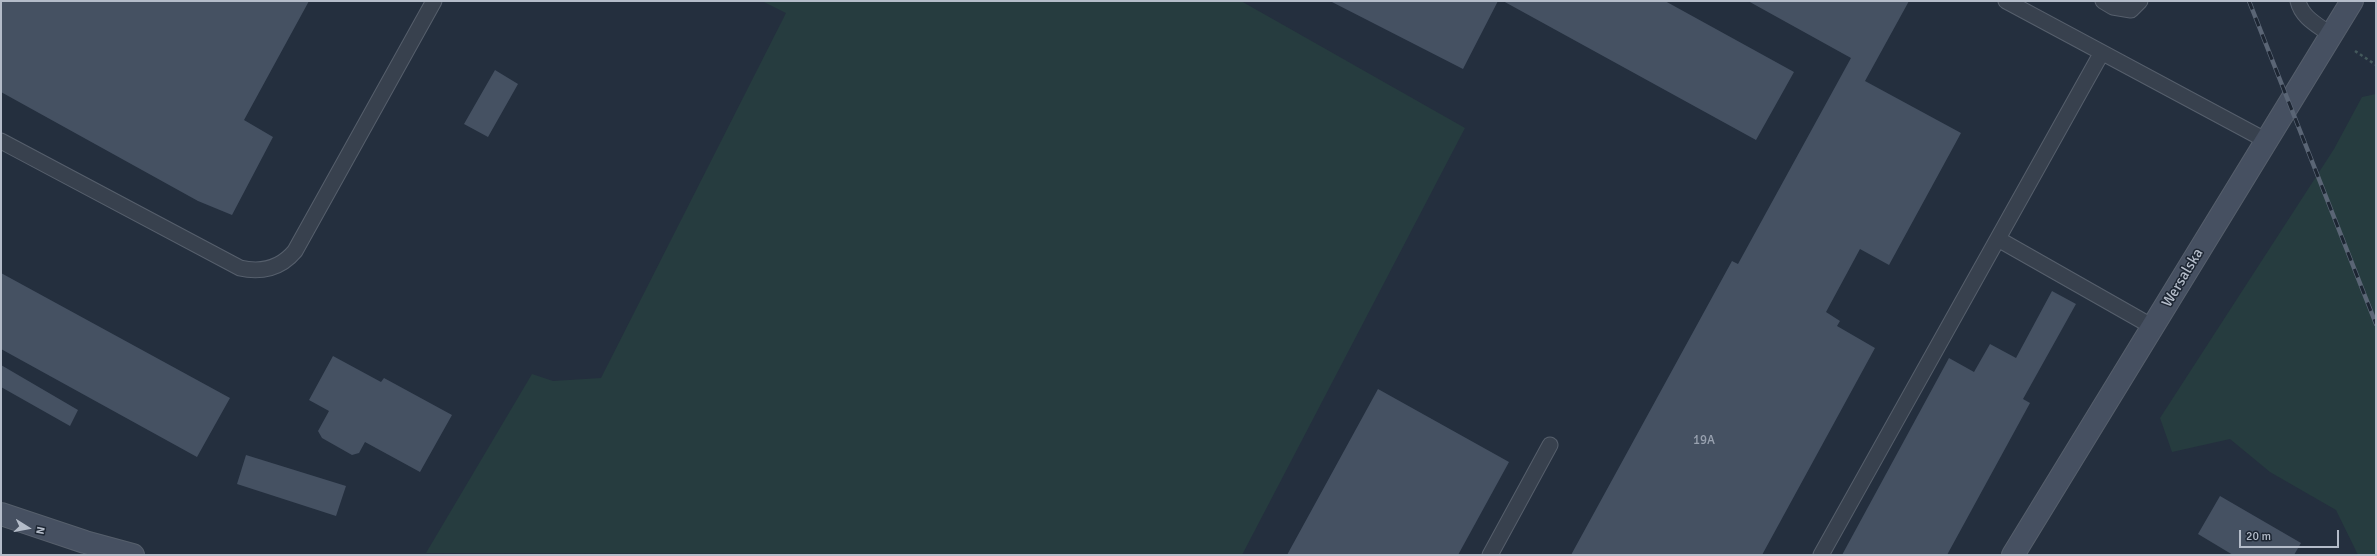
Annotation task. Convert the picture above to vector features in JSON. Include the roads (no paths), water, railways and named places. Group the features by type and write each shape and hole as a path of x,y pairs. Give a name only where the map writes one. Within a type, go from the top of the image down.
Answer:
{"street":[{"name":"Wersalska","path":"2013,555 2352,1"},
{"path":"1,514 133,555"}],"lane":[{"path":"1,141 240,268 253,271 270,269 287,262 296,251 434,1"},
{"path":"2006,1 2101,54 2267,141"},
{"path":"2103,1 2113,7 2131,10 2140,1"},
{"path":"2298,1 2301,10 2309,19 2332,35"},
{"path":"1821,555 2101,54"},
{"path":"1998,239 2153,327"},
{"path":"1490,555 1550,445"}],"railway":[{"path":"2249,1 2376,324"}]}
